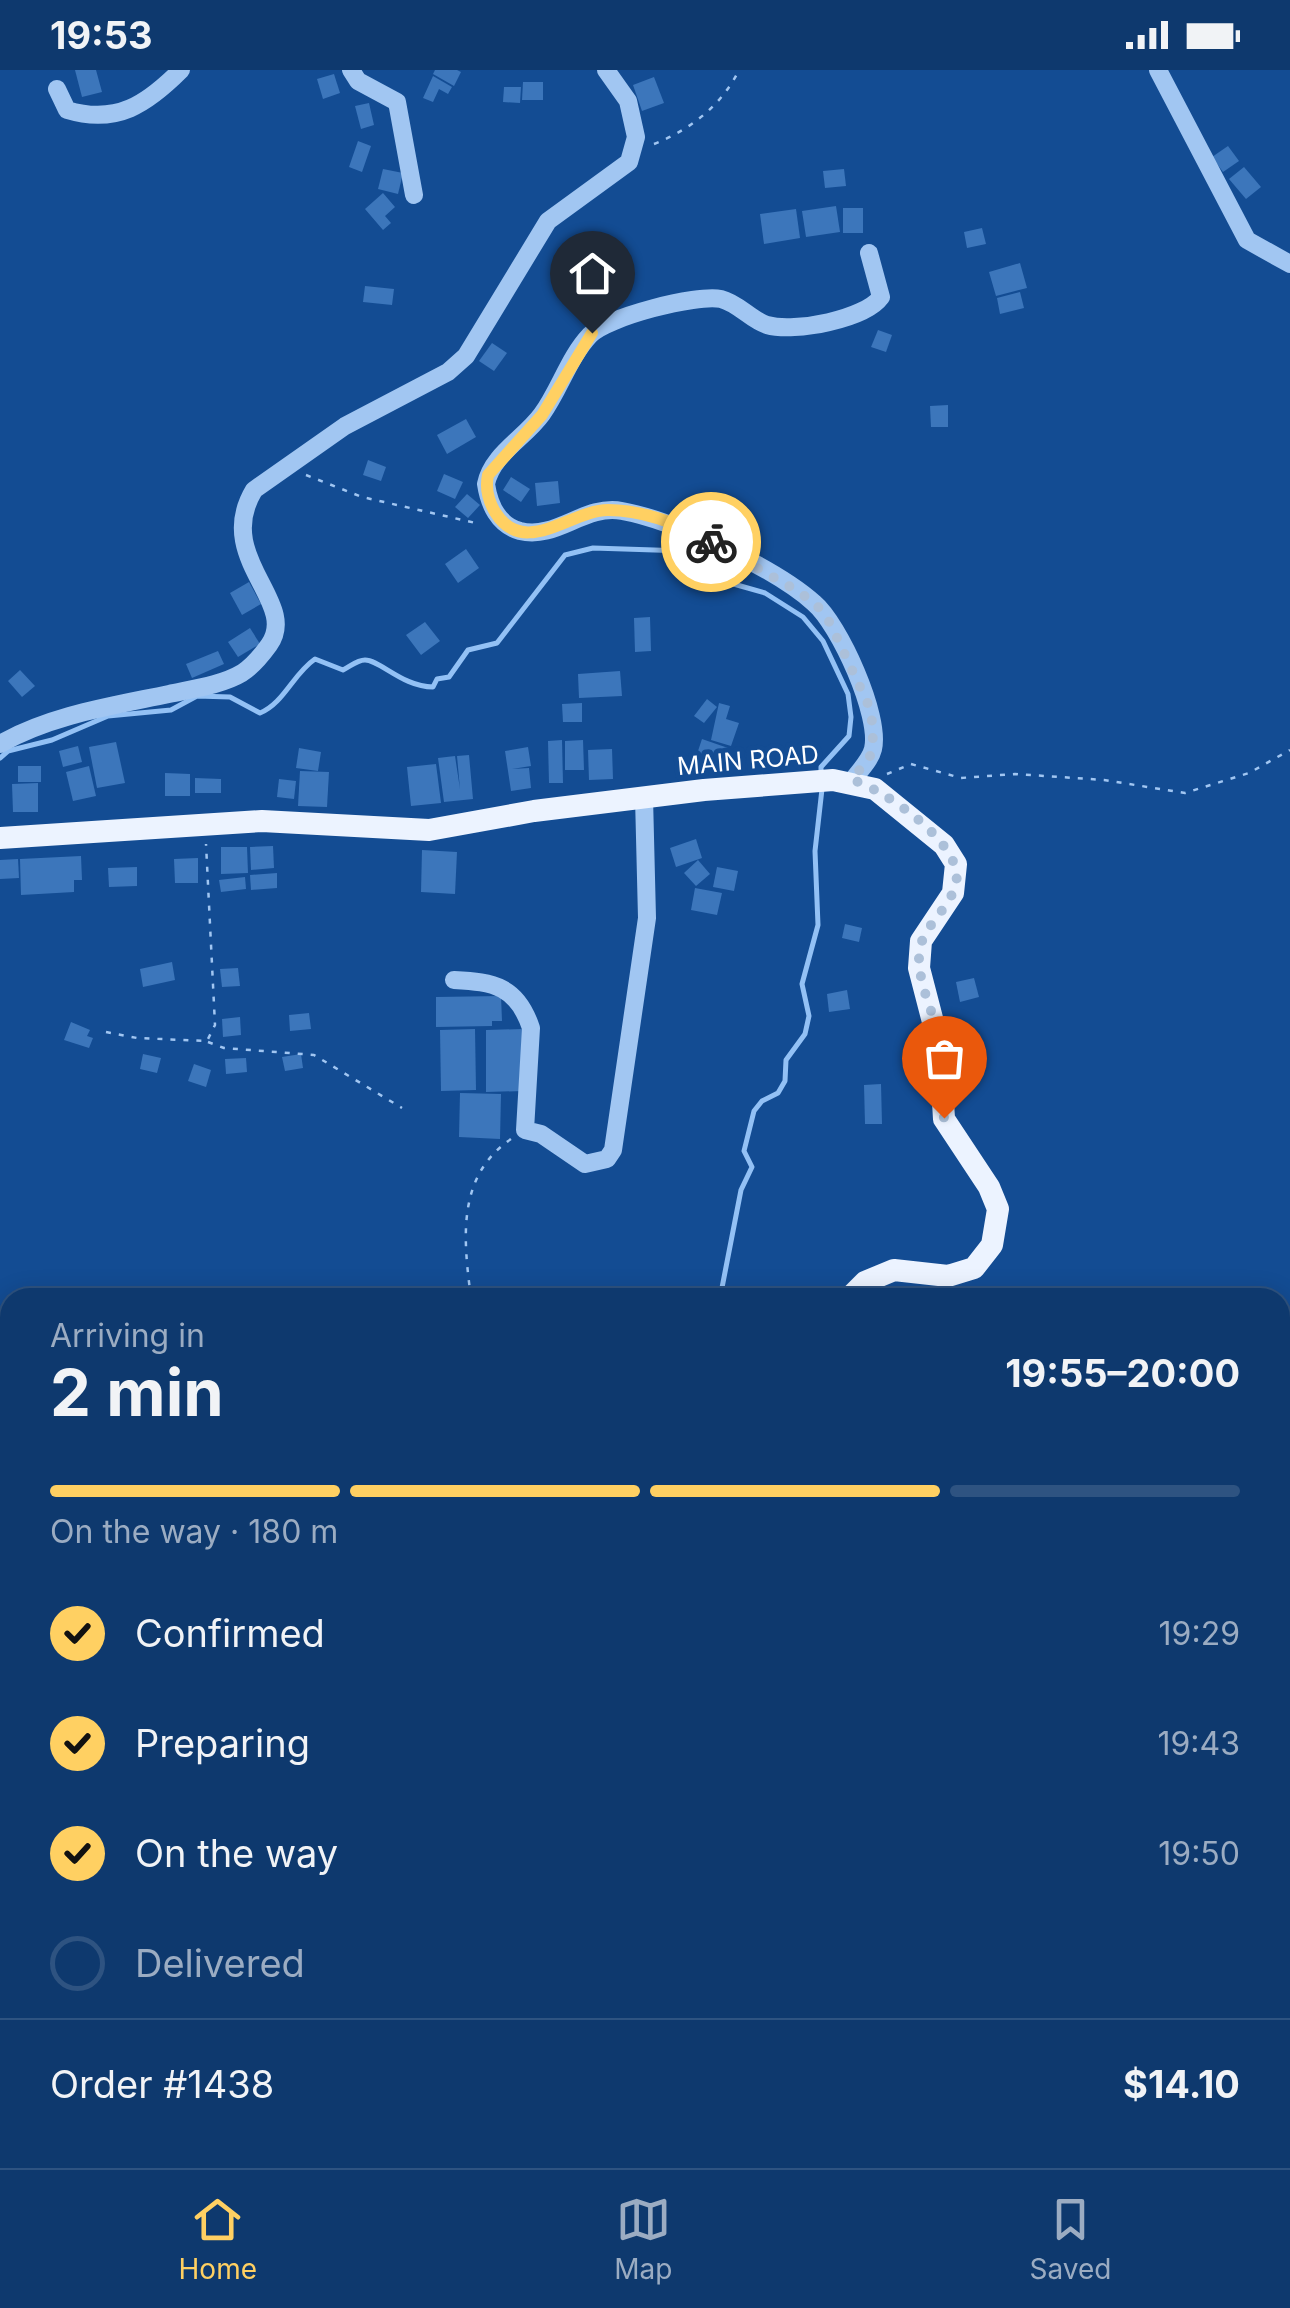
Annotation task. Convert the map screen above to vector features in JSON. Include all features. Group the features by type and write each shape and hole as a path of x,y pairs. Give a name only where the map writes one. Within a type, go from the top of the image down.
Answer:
{"main road":[{"name":"MAIN ROAD","path":"0,838 204,822 430,830 644,797 857,782"},
{"path":"857,782 900,806 944,846 956,864 953,893 921,941 920,968 940,1048 944,1118 996,1198 998,1210 992,1245 974,1268 948,1276 894,1270 859,1288"}],"street":[{"path":"56,88 67,110 91,117 108,116 153,98 181,70"},
{"path":"350,70 358,80 397,102 414,195"},
{"path":"0,744 78,714 224,680 255,663 277,633 278,620 275,607 248,563 244,542 246,502 254,490 346,426 448,372 466,356 548,221 629,162 636,137 628,101 606,70"},
{"path":"1158,70 1247,240 1290,264"},
{"path":"857,782 870,756 874,730 853,669 816,604 689,529 651,517 602,510 540,532 512,528 492,508 488,475 542,415 592,333 666,306 718,299 766,324 790,328 856,315 872,310 881,298 869,253"},
{"path":"454,980 492,982 508,988 526,1013 531,1039 526,1130 541,1134 585,1164 607,1160 614,1150 647,918 644,797"}],"path":[{"path":"634,153 688,125 727,95 739,70"},
{"path":"290,466 362,498 512,528"},
{"path":"857,782 912,764 962,778 1015,774 1104,780 1185,792 1248,773 1290,750"},
{"path":"204,822 216,1025 207,1041"},
{"path":"106,1032 314,1055 402,1108"},
{"path":"471,1288 468,1205 476,1172 488,1156 526,1130"}],"building":[{"path":"75,70 96,70 102,92 82,97"},
{"path":"435,70 461,72 454,86 433,74"},
{"path":"334,74 340,93 323,99 317,79"},
{"path":"433,76 452,87 448,94 439,89 433,102 423,98"},
{"path":"654,77 664,103 642,111 633,85"},
{"path":"523,82 543,82 543,100 522,100"},
{"path":"504,87 521,87 520,103 503,102"},
{"path":"369,103 374,125 361,129 355,106"},
{"path":"358,141 371,146 362,172 349,167"},
{"path":"1228,146 1239,161 1223,172 1212,157"},
{"path":"1244,167 1261,187 1246,199 1229,179"},
{"path":"383,169 403,173 398,194 378,189"},
{"path":"844,169 846,186 825,188 823,171"},
{"path":"383,193 395,207 385,216 391,223 383,230 365,209"},
{"path":"836,206 840,232 806,237 802,211"},
{"path":"843,208 863,208 863,233 843,233"},
{"path":"796,209 800,238 764,244 760,214"},
{"path":"982,228 986,244 967,248 964,232"},
{"path":"1020,263 1027,288 996,296 989,272"},
{"path":"365,286 394,289 392,305 363,302"},
{"path":"1020,292 1024,308 1000,314 997,298"},
{"path":"878,330 892,335 886,352 871,347"},
{"path":"492,343 507,353 494,371 479,361"},
{"path":"948,405 948,427 931,427 930,406"},
{"path":"466,419 476,437 447,454 437,435"},
{"path":"368,460 386,467 381,481 363,475"},
{"path":"444,474 463,482 455,499 437,491"},
{"path":"511,477 530,489 521,502 503,490"},
{"path":"558,481 560,503 537,506 535,483"},
{"path":"467,494 480,505 468,518 455,507"},
{"path":"466,549 479,568 458,583 445,564"},
{"path":"249,582 261,604 242,615 230,593"},
{"path":"650,617 651,651 635,652 634,618"},
{"path":"425,622 440,641 421,655 406,635"},
{"path":"250,628 260,644 238,657 228,642"},
{"path":"218,651 224,664 192,678 186,664"},
{"path":"20,670 35,686 22,697 8,681"},
{"path":"620,671 622,696 579,698 578,674"},
{"path":"707,699 717,707 704,723 694,716"},
{"path":"582,703 582,722 563,722 562,704"},
{"path":"719,703 730,706 726,719 739,723 731,746 711,740"},
{"path":"702,739 728,748 723,763 697,754"},
{"path":"562,740 563,783 549,783 548,741"},
{"path":"583,740 584,770 565,770 565,741"},
{"path":"116,742 125,783 97,788 89,747"},
{"path":"78,746 82,762 63,767 59,751"},
{"path":"528,747 531,766 512,769 529,768 531,788 511,791 505,751"},
{"path":"299,748 321,752 318,771 296,768"},
{"path":"612,749 613,779 589,780 588,750"},
{"path":"469,755 473,799 444,802 438,758 455,756 460,789 457,756"},
{"path":"436,764 441,803 411,806 407,767"},
{"path":"18,766 41,766 41,782 18,782"},
{"path":"89,766 96,796 73,801 66,772"},
{"path":"300,771 329,772 327,807 298,806"},
{"path":"165,773 190,774 190,796 165,796"},
{"path":"195,778 221,779 221,793 195,793"},
{"path":"279,779 296,781 294,799 277,797"},
{"path":"38,783 38,812 13,812 12,784"},
{"path":"696,839 702,858 676,867 670,848"},
{"path":"273,846 274,868 251,870 250,847"},
{"path":"221,847 247,847 248,873 221,874"},
{"path":"422,850 457,852 455,894 421,892"},
{"path":"81,856 82,880 74,880 74,892 21,895 20,859"},
{"path":"198,858 198,883 175,883 174,859"},
{"path":"18,859 19,878 0,879 0,860"},
{"path":"698,860 710,874 696,886 684,873"},
{"path":"137,867 137,886 109,887 108,868"},
{"path":"717,867 738,871 734,891 713,887"},
{"path":"277,873 277,888 251,890 250,875"},
{"path":"245,877 246,889 221,892 219,880"},
{"path":"695,888 722,893 717,915 691,910"},
{"path":"845,924 862,928 859,942 842,938"},
{"path":"172,962 175,980 143,987 140,969"},
{"path":"238,968 240,986 222,987 220,969"},
{"path":"974,978 979,997 960,1002 956,982"},
{"path":"847,990 850,1009 829,1012 827,994"},
{"path":"501,996 502,1021 492,1021 492,1026 436,1027 436,997"},
{"path":"309,1013 311,1029 290,1031 289,1015"},
{"path":"240,1017 241,1035 223,1037 222,1019"},
{"path":"71,1022 90,1030 87,1036 93,1038 89,1048 64,1040"},
{"path":"475,1029 476,1090 441,1091 440,1030"},
{"path":"523,1029 523,1091 486,1092 486,1030"},
{"path":"143,1054 161,1058 157,1073 140,1069"},
{"path":"301,1054 303,1068 285,1071 282,1057"},
{"path":"246,1058 247,1072 226,1074 225,1059"},
{"path":"194,1064 211,1070 206,1087 188,1081"},
{"path":"881,1084 882,1124 865,1124 864,1085"},
{"path":"460,1093 501,1094 500,1139 459,1137"}],"waterway":[{"path":"0,758 8,751 52,740 108,716 171,710 197,696 230,697 260,713 276,702 315,659 343,670 359,661 371,661 412,683 433,687 437,679 449,677 468,650 497,643 565,555 593,548 685,551 730,583 765,593 803,617 823,641 848,694 851,717 849,736 821,767 821,773"},
{"path":"722,1288 741,1190 752,1167 744,1151 754,1111 762,1101 778,1093 785,1081 786,1060 805,1034 809,1016 802,984 818,925 815,851 822,789"}],"way so far":[{"path":"711,542 816,604 853,669 874,730 870,756 852,780 875,788 900,806 944,846 956,864 953,893 924,934 918,954 940,1048 944,1118"}],"route":[{"path":"592,333 542,415 488,475 486,484 492,508 501,520 524,532 555,528 587,512 618,510 689,529 711,542"}]}
